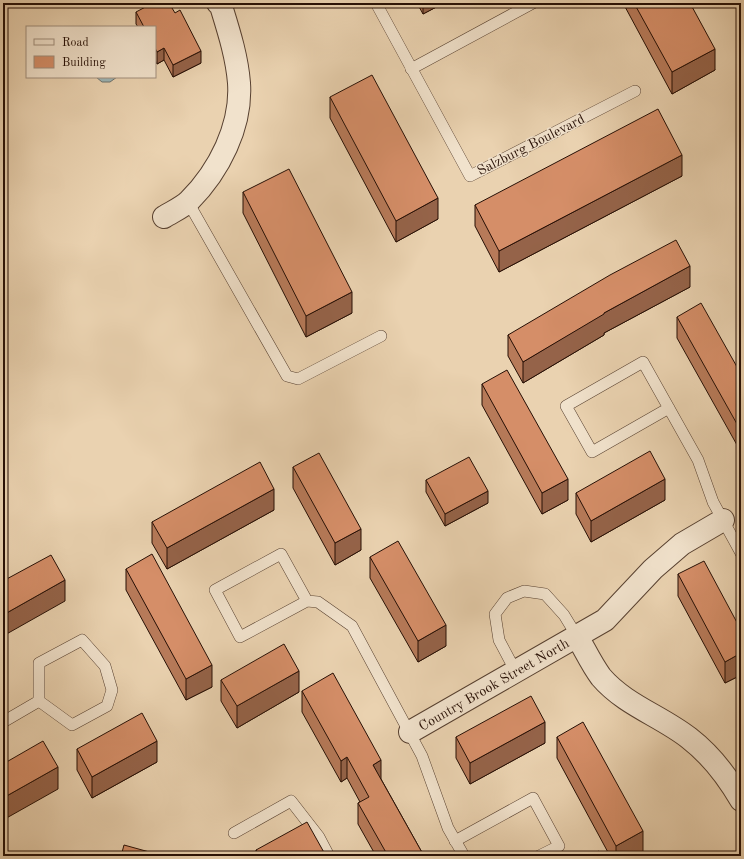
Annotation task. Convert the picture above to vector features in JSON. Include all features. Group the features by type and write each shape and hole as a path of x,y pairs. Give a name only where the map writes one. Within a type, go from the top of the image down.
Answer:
{"street":[{"path":"164,217 188,202 214,172 231,134 237,110 239,84 234,48 222,4"},
{"name":"Country Brook Street North","path":"410,732 578,638 605,620 653,569 682,544 723,520"},
{"path":"578,638 601,677 634,706 693,741 729,778 741,800"}],"lane":[{"name":"Salzburg Boulevard","path":"376,3 470,176 635,90"},
{"path":"411,69 533,3"},
{"path":"188,202 287,376 298,379 381,336"},
{"path":"669,408 592,452 566,406 643,362 669,408 698,460 713,502 741,553"},
{"path":"307,601 281,554 215,590 240,637 307,601 318,602 352,626 422,756 448,828 464,856"},
{"path":"516,672 500,640 495,614 508,598 524,591 545,594 564,615 578,638"},
{"path":"82,640 105,666 112,690 107,706 72,725 39,701 39,663 82,640"},
{"path":"3,722 39,701"},
{"path":"455,841 534,798 559,846 539,856"},
{"path":"234,833 291,801 319,837 330,856"}],"water":[{"path":"97,78 116,78 110,82 102,82"}],"building":[{"path":"153,3 169,3 175,13 180,10 201,51 173,65 164,48 157,52 156,50 156,26 143,26 136,12"},
{"path":"634,3 690,3 715,49 672,72"},
{"path":"372,75 438,198 396,221 330,97"},
{"path":"658,109 682,155 499,251 475,205"},
{"path":"289,169 352,292 306,316 243,192"},
{"path":"676,240 690,266 604,313 523,362 508,335 610,275"},
{"path":"701,303 741,374 741,422 737,424 677,317"},
{"path":"507,370 568,479 542,493 482,384"},
{"path":"650,451 665,479 591,521 576,493"},
{"path":"319,453 361,529 335,543 293,467"},
{"path":"469,457 488,491 445,514 426,480"},
{"path":"260,462 274,489 167,548 152,522"},
{"path":"398,541 446,625 418,641 370,557"},
{"path":"152,554 212,665 186,679 126,569"},
{"path":"51,555 65,580 3,615 3,581"},
{"path":"704,561 741,630 741,653 725,662 678,574"},
{"path":"284,644 299,671 237,706 221,680"},
{"path":"333,673 381,760 373,765 424,856 388,856 358,803 369,797 347,757 341,761 302,691"},
{"path":"531,696 545,722 470,763 456,737"},
{"path":"142,713 157,741 92,777 77,749"},
{"path":"583,722 643,831 616,846 557,737"},
{"path":"43,741 58,767 3,798 3,764"},
{"path":"307,822 326,856 260,856 256,850"},
{"path":"124,845 153,853 152,856 121,856"},
{"path":"5,846 10,856 3,856 3,848"},
{"path":"599,851 602,856 590,856"}]}
